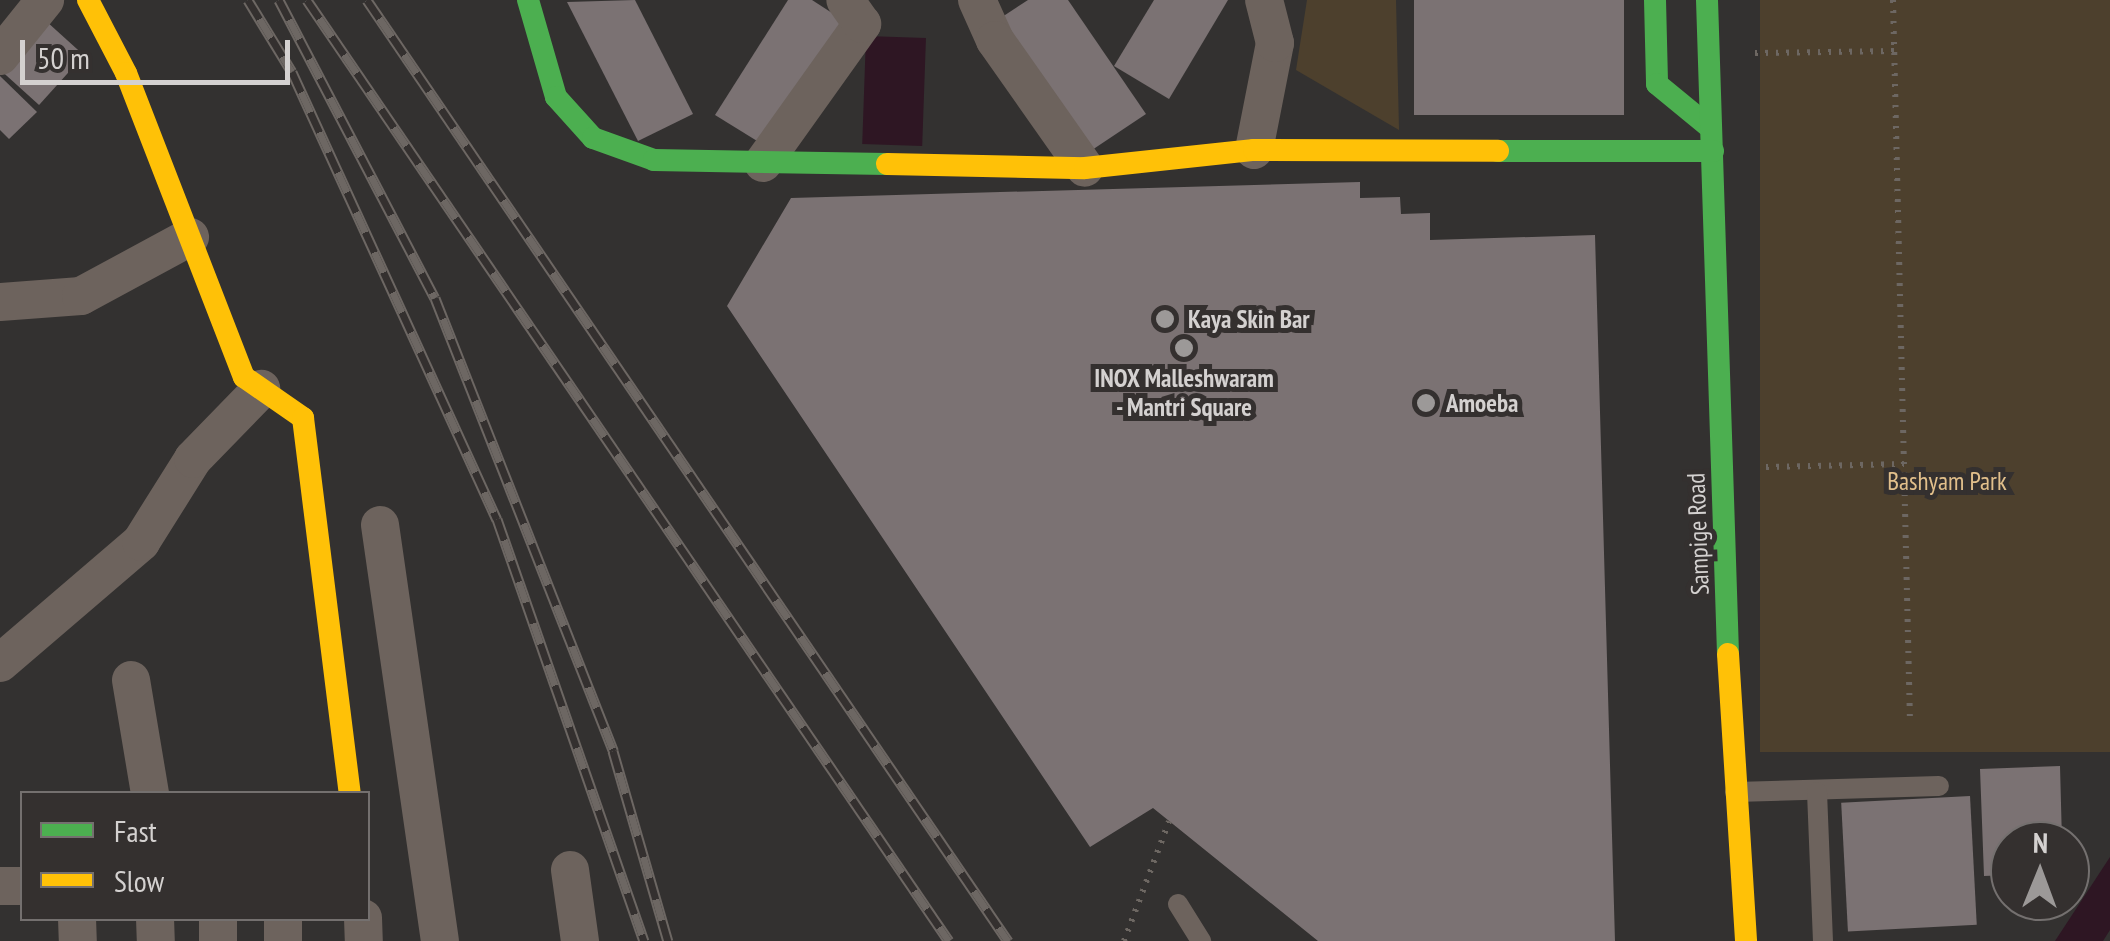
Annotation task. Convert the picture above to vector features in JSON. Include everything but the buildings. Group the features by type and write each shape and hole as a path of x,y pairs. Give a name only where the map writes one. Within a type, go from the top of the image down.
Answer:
{"street":[{"path":"0,56 45,0"},
{"path":"88,0 190,236 244,377 304,418 350,791"},
{"path":"528,0 556,98 592,138 654,160 1085,168 1254,150 1713,150"},
{"path":"762,163 862,24 845,0"},
{"path":"978,0 995,40 1085,168"},
{"path":"1254,150 1275,44 1264,0"},
{"path":"1655,0 1657,84 1707,125"},
{"name":"Sampige Road","path":"1707,0 1707,125 1713,150 1733,792 1746,941"},
{"path":"0,302 80,296 190,236"},
{"path":"0,664 141,542 193,459 261,389"},
{"path":"380,525 440,941"},
{"path":"131,680 150,791"},
{"path":"570,870 580,941"}],"lane":[{"path":"1733,792 1940,786"},
{"path":"1816,792 1822,941"},
{"path":"1178,904 1201,941"}],"path":[{"path":"1893,0 1910,724"},
{"path":"1756,53 1894,51"},
{"path":"1766,466 1904,464"},
{"path":"1124,941 1169,821"}],"green space":[{"path":"1307,0 1396,0 1399,130 1296,70"},
{"name":"Bashyam Park","path":"1760,0 2110,0 2110,752 1760,752"}],"shaded area":[{"path":"866,36 926,38 922,146 862,144"},
{"path":"2110,857 2110,930 2103,941 2055,941 2068,921 2090,921 2090,888"}],"railway":[{"path":"248,0 292,72 497,519 644,941"},
{"path":"279,0 435,298 613,751 668,941"},
{"path":"307,0 949,941"},
{"path":"367,0 1008,941"}],"traffic: fast":[{"path":"528,0 556,97 593,138 654,160 887,164"},
{"path":"1655,0 1657,84 1707,125"},
{"path":"1707,0 1728,654"},
{"path":"1498,151 1713,151"}],"traffic: slow":[{"path":"88,0 126,73 244,377 303,418 350,791"},
{"path":"887,164 1085,168 1254,150 1498,151"},
{"path":"1728,654 1746,941"}],"place":[{"name":"Kaya Skin Bar","path":"1165,319"},
{"name":"INOX Malleshwaram - Mantri Square","path":"1184,348"},
{"name":"Amoeba","path":"1426,403"}]}
